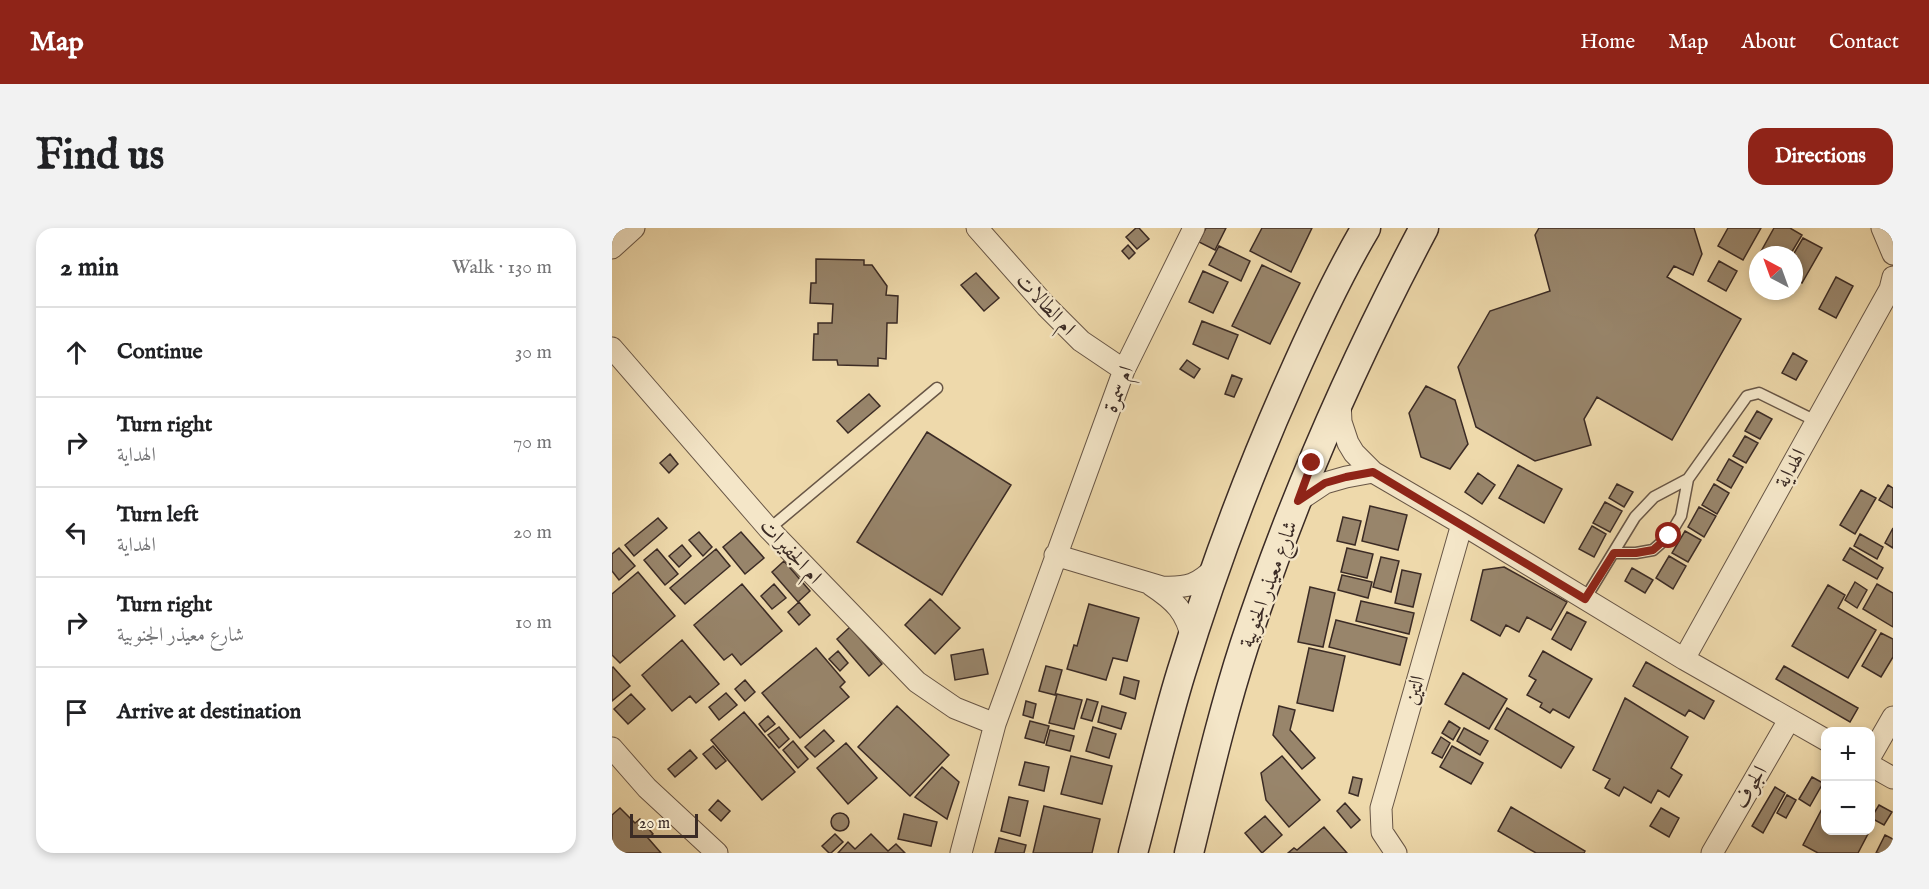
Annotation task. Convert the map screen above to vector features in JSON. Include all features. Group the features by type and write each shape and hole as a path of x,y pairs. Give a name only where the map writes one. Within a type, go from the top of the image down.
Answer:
{"street":[{"path":"612,248 634,228"},
{"name":"ام الطالات","path":"977,228 1046,306 1081,341 1124,370"},
{"name":"ام سمرة","path":"961,853 994,724 1124,370 1194,228"},
{"path":"1133,853 1178,684 1204,599 1233,518 1272,422 1329,295 1366,228"},
{"name":"شارع معيذر الجنوبية","path":"1189,853 1244,646 1312,463 1388,298 1424,228"},
{"path":"1883,228 1893,233"},
{"path":"1883,228 1893,254"},
{"name":"الهداية","path":"1684,659 1890,289 1893,277"},
{"name":"ام الجفيرات","path":"612,348 769,529 917,682 955,708 994,724"},
{"path":"1340,400 1341,422 1348,443 1354,453 1373,472 1684,659 1821,737"},
{"path":"1298,501 1325,483 1373,472"},
{"name":"التين","path":"1396,853 1382,832 1381,808 1462,524"},
{"path":"1056,555 1148,583 1171,587 1191,586 1218,565"},
{"path":"1148,583 1166,595 1182,611 1189,625 1192,640"},
{"path":"1875,748 1893,717"},
{"name":"الجوف","path":"1712,853 1789,720"},
{"path":"612,748 647,788 717,853"},
{"path":"1875,768 1893,778"}],"lane":[{"path":"769,529 937,388"},
{"path":"1614,553 1653,550 1669,536 1681,516 1688,479 1747,396 1759,393 1816,421"},
{"path":"1585,599 1635,518 1654,497 1688,479"}],"building":[{"path":"1139,228 1149,239 1137,249 1126,237"},
{"path":"1206,228 1226,228 1215,250 1199,242"},
{"path":"1262,228 1312,228 1291,272 1250,251"},
{"path":"1539,228 1694,228 1702,254 1693,275 1674,266 1667,277 1741,319 1672,440 1597,397 1584,419 1591,445 1535,461 1476,427 1458,367 1490,311 1550,291 1535,235"},
{"path":"1728,228 1761,228 1743,260 1718,246"},
{"path":"1774,228 1790,228 1802,235 1795,246 1764,246"},
{"path":"1803,238 1822,248 1803,281 1803,246 1798,246"},
{"path":"1128,245 1135,253 1129,259 1122,251"},
{"path":"1219,246 1250,261 1241,281 1209,265"},
{"path":"816,259 864,260 864,265 872,265 887,286 886,295 898,296 897,323 887,323 886,359 878,358 878,366 838,365 837,360 813,360 814,334 818,334 818,323 832,323 833,304 810,303 811,283 816,283"},
{"path":"1719,261 1737,271 1726,291 1708,281"},
{"path":"1262,265 1300,283 1270,344 1232,326"},
{"path":"1203,271 1228,282 1213,313 1189,302"},
{"path":"976,273 999,298 984,311 961,285"},
{"path":"1836,277 1853,286 1836,318 1819,309"},
{"path":"1202,321 1238,335 1228,359 1193,344"},
{"path":"1793,353 1807,361 1796,380 1782,373"},
{"path":"1187,360 1200,369 1194,378 1180,369"},
{"path":"1232,375 1242,379 1234,397 1225,394"},
{"path":"1426,386 1455,400 1468,444 1450,469 1421,457 1409,413"},
{"path":"869,394 880,406 848,433 837,421"},
{"path":"1757,411 1772,419 1760,439 1745,431"},
{"path":"927,432 1011,485 942,595 857,542"},
{"path":"1745,436 1758,443 1746,463 1733,456"},
{"path":"670,454 678,464 669,473 660,463"},
{"path":"1729,459 1743,467 1731,488 1717,480"},
{"path":"1518,465 1562,489 1544,523 1499,498"},
{"path":"1478,473 1495,485 1482,504 1465,492"},
{"path":"1617,484 1633,492 1624,507 1609,498"},
{"path":"1714,484 1729,493 1717,514 1702,505"},
{"path":"1888,485 1893,488 1893,508 1879,500"},
{"path":"1861,490 1876,498 1855,534 1840,525"},
{"path":"1605,502 1622,511 1610,532 1593,523"},
{"path":"1370,506 1407,515 1398,550 1362,541"},
{"path":"1699,507 1716,516 1704,537 1688,527"},
{"path":"1343,517 1361,521 1355,545 1337,541"},
{"path":"658,518 667,528 634,556 625,545"},
{"path":"1592,526 1606,534 1594,557 1579,549"},
{"path":"1893,528 1893,548 1885,543"},
{"path":"1685,531 1701,540 1688,562 1672,553"},
{"path":"699,532 712,547 703,556 689,540"},
{"path":"741,532 764,558 745,574 723,547"},
{"path":"1860,534 1883,547 1877,559 1854,546"},
{"path":"682,545 691,556 679,567 669,556"},
{"path":"619,548 635,566 619,580 612,571 612,554"},
{"path":"1347,548 1373,554 1367,578 1341,572"},
{"path":"1850,548 1883,568 1877,579 1843,560"},
{"path":"657,549 678,574 665,585 644,560"},
{"path":"716,549 730,566 685,604 670,588"},
{"path":"1669,556 1686,566 1673,589 1656,578"},
{"path":"1381,557 1399,561 1391,592 1373,587"},
{"path":"784,561 810,591 798,602 772,572"},
{"path":"1504,567 1567,602 1551,630 1527,617 1519,632 1506,625 1500,636 1471,620 1483,570"},
{"path":"1632,568 1653,580 1645,593 1625,581"},
{"path":"1402,570 1421,574 1413,607 1395,603"},
{"path":"638,572 675,616 620,663 612,655 612,594"},
{"path":"1342,575 1372,582 1368,598 1338,590"},
{"path":"1855,582 1867,590 1857,608 1845,600"},
{"path":"742,584 782,631 741,665 732,654 724,660 694,625"},
{"path":"774,584 786,598 772,609 761,596"},
{"path":"1877,584 1893,593 1893,627 1863,609"},
{"path":"1828,585 1845,595 1838,608 1876,630 1848,678 1792,646"},
{"path":"1310,587 1335,593 1323,647 1298,642"},
{"path":"930,599 960,628 935,654 905,625"},
{"path":"1361,601 1414,613 1409,634 1356,621"},
{"path":"799,602 810,615 799,625 788,612"},
{"path":"1089,604 1139,618 1127,661 1113,658 1106,680 1067,669 1074,645 1077,646"},
{"path":"1567,612 1586,622 1571,650 1552,639"},
{"path":"1336,620 1407,638 1400,665 1329,647"},
{"path":"850,627 882,664 869,676 837,639"},
{"path":"1881,633 1893,639 1893,657 1881,677 1862,666"},
{"path":"682,640 719,684 696,703 690,696 672,711 642,675"},
{"path":"816,648 845,682 840,687 849,697 800,738 762,693"},
{"path":"1309,648 1345,656 1333,711 1297,703"},
{"path":"983,649 988,674 955,680 951,655"},
{"path":"838,651 848,663 840,671 829,659"},
{"path":"1543,651 1592,679 1569,718 1553,709 1550,713 1540,707 1542,703 1527,695 1536,680 1529,676"},
{"path":"1646,662 1714,701 1704,719 1689,710 1685,716 1633,686"},
{"path":"1046,666 1062,670 1055,695 1039,691"},
{"path":"1784,666 1858,708 1850,722 1776,679"},
{"path":"612,668 630,686 612,701"},
{"path":"1463,673 1507,699 1489,729 1445,704"},
{"path":"1124,677 1139,681 1135,699 1120,694"},
{"path":"745,680 755,692 745,701 735,689"},
{"path":"726,693 737,705 719,720 709,707"},
{"path":"631,694 645,709 628,724 614,709"},
{"path":"1057,694 1082,700 1074,729 1049,723"},
{"path":"1625,698 1688,737 1671,768 1682,775 1669,797 1658,790 1651,803 1624,787 1619,796 1605,788 1610,779 1593,770"},
{"path":"1087,699 1098,702 1092,721 1081,718"},
{"path":"1026,701 1036,704 1033,718 1023,715"},
{"path":"897,706 949,755 910,796 858,747"},
{"path":"1102,706 1126,713 1121,729 1098,722"},
{"path":"1279,706 1295,710 1290,730 1315,758 1302,769 1273,735"},
{"path":"1507,708 1574,747 1561,768 1495,729"},
{"path":"744,712 795,772 762,800 711,740"},
{"path":"768,716 775,724 765,732 759,724"},
{"path":"1030,721 1049,726 1044,743 1025,738"},
{"path":"1449,721 1460,728 1453,740 1442,733"},
{"path":"779,727 789,739 779,748 768,735"},
{"path":"1093,727 1116,734 1109,758 1086,751"},
{"path":"1464,728 1488,741 1480,755 1457,741"},
{"path":"824,730 834,741 815,757 805,747"},
{"path":"1050,730 1074,736 1070,751 1046,745"},
{"path":"1441,737 1450,743 1442,758 1432,753"},
{"path":"793,741 808,759 798,768 783,750"},
{"path":"846,743 877,778 848,804 817,768"},
{"path":"713,746 726,761 716,769 703,754"},
{"path":"1452,746 1483,763 1471,784 1440,767"},
{"path":"690,750 697,758 675,777 668,769"},
{"path":"1071,756 1112,766 1102,804 1061,794"},
{"path":"1282,756 1320,800 1289,827 1266,800 1261,773"},
{"path":"1025,762 1049,767 1044,791 1019,785"},
{"path":"942,767 959,782 947,819 915,797"},
{"path":"1353,777 1362,779 1358,796 1349,793"},
{"path":"1812,777 1821,782 1821,787 1810,806 1799,799"},
{"path":"1775,787 1785,793 1763,833 1752,826"},
{"path":"1787,795 1796,800 1786,818 1777,813"},
{"path":"1009,797 1028,801 1020,836 1001,831"},
{"path":"718,800 730,811 721,821 709,810"},
{"path":"1345,803 1360,820 1351,828 1337,811"},
{"path":"1879,805 1892,812 1884,825 1875,820 1875,812"},
{"path":"1044,806 1100,819 1092,853 1033,853"},
{"path":"1511,807 1585,851 1584,853 1536,853 1498,831"},
{"path":"620,808 635,823 640,819 653,834 648,838 661,853 612,853 612,815"},
{"path":"1661,808 1679,818 1669,837 1650,826"},
{"path":"1821,811 1821,835 1867,835 1858,853 1818,853 1803,845"},
{"path":"840,813 846,816 849,822 846,828 840,831 834,828 831,822 834,816"},
{"path":"904,814 937,822 931,846 898,839"},
{"path":"1265,816 1282,835 1262,853 1245,833"},
{"path":"1324,827 1347,853 1288,853 1294,848 1297,850"},
{"path":"835,834 843,842 829,853 822,846"},
{"path":"871,834 888,851 896,844 905,853 838,853 848,842 855,849"},
{"path":"1885,835 1893,839 1893,853 1876,853"},
{"path":"999,838 1026,845 1024,853 995,853"}],"route":[{"path":"1312,463 1298,501 1325,483 1373,472 1585,599 1614,553 1653,550 1669,536"}]}
